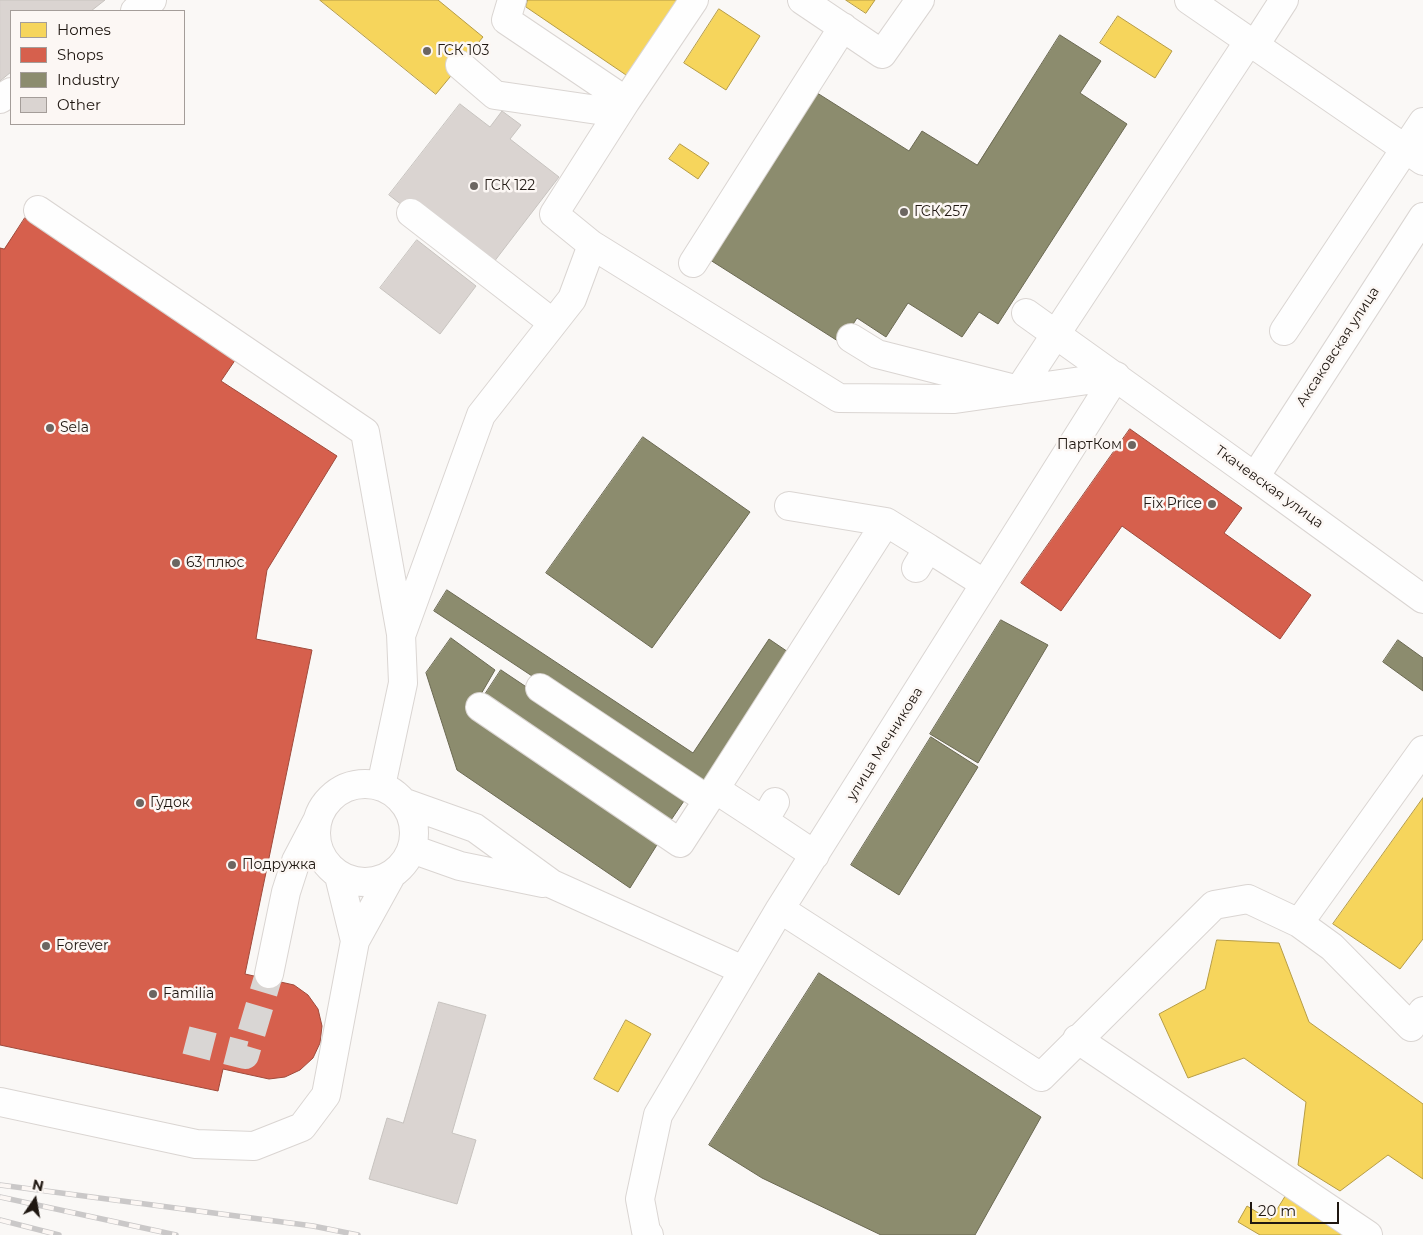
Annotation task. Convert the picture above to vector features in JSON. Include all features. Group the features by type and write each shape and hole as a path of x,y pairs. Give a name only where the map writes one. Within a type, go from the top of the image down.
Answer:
{"street":[{"path":"137,10 152,0"},
{"path":"512,0 506,20 622,107"},
{"path":"694,0 622,107 554,214 592,245 839,398 955,400 1116,376"},
{"path":"802,0 882,54 920,0"},
{"path":"1189,0 1414,155"},
{"path":"1019,390 1252,43 1284,0"},
{"path":"692,263 843,27"},
{"path":"460,65 495,95 622,107"},
{"path":"1284,331 1414,155 1423,122"},
{"path":"38,210 365,432 401,634 403,683 381,786"},
{"path":"411,213 553,323"},
{"name":"Аксаковская улица","path":"1255,477 1423,217"},
{"path":"692,229 694,307"},
{"path":"401,634 481,415 572,299 592,245"},
{"name":"Ткачевская улица","path":"1026,313 1423,599"},
{"path":"851,338 877,354 1019,390"},
{"name":"улица Мечникова","path":"649,1235 646,1231 640,1199 658,1115 780,909 1116,376"},
{"path":"790,506 886,522 922,558 985,584"},
{"path":"480,707 680,844 886,522"},
{"path":"540,688 712,794 769,812 815,855"},
{"path":"1299,923 1423,750"},
{"path":"269,974 286,892 296,861 328,800 337,792 350,786 364,783 381,786 396,794 405,803 414,826 412,849 404,864 392,874 366,883 352,881 332,868"},
{"path":"405,803 475,828 552,884 743,970"},
{"path":"317,819 316,844 332,868 355,941"},
{"path":"412,849 460,866 552,884"},
{"path":"286,892 332,868"},
{"path":"0,1102 196,1144 254,1146 302,1127 326,1095 355,941 392,874"},
{"path":"780,909 1041,1077 1077,1039 1214,905 1248,898 1299,923 1332,947 1419,1024"},
{"path":"1077,1039 1368,1235"}],"building: Homes":[{"name":"ГСК 103","path":"320,0 438,0 483,37 436,94"},
{"path":"528,0 682,0 629,77 526,7"},
{"path":"846,0 875,0 866,13"},
{"path":"719,9 760,36 726,90 684,63"},
{"path":"1118,16 1172,51 1155,78 1100,43"},
{"path":"680,144 709,163 698,179 669,159"},
{"path":"1423,798 1423,939 1400,969 1333,924"},
{"path":"1217,940 1279,943 1309,1022 1423,1104 1423,1179 1388,1155 1340,1191 1298,1165 1306,1102 1244,1058 1188,1078 1159,1014 1205,989"},
{"path":"626,1020 651,1034 618,1092 594,1079"},
{"path":"1290,1189 1366,1235 1260,1235 1238,1222 1247,1206 1270,1220"}],"building: Shops":[{"name":"Гудок","path":"25,218 242,350 221,381 337,456 267,570 256,639 312,650 245,974 294,985 308,995 318,1009 322,1026 320,1043 313,1058 300,1070 285,1077 269,1079 223,1069 218,1091 0,1045 0,248 4,249"},
{"path":"1130,429 1242,508 1224,533 1311,595 1280,639 1122,526 1061,611 1021,583"}],"building: Industry":[{"name":"ГСК 257","path":"1060,35 1101,61 1080,93 1127,124 998,324 979,312 962,337 908,303 886,337 857,318 841,343 707,258 814,91 909,151 922,131 977,165"},
{"path":"643,437 750,512 652,648 546,573"},
{"path":"447,590 693,753 769,639 791,654 701,788 434,611"},
{"path":"1001,620 1048,645 978,763 930,734"},
{"path":"451,638 495,670 470,713 660,840 630,888 457,770 426,673"},
{"path":"1398,640 1423,658 1423,691 1383,662"},
{"path":"501,670 688,795 669,823 482,699"},
{"path":"931,737 978,767 899,895 851,865"},
{"path":"819,973 1041,1117 975,1235 881,1235 762,1178 709,1145"}],"building: Other":[{"path":"0,0 105,0 92,10 10,10 10,73 0,81"},
{"name":"ГСК 122","path":"460,104 490,127 502,111 521,125 510,139 559,177 487,271 389,195"},
{"path":"417,240 476,286 440,334 380,288"},
{"path":"439,1002 486,1015 452,1133 476,1140 457,1204 369,1179 387,1118 403,1123"}],"tunnel":[{"path":"186,1040 245,1055 269,974"}],"railway":[{"path":"0,1185 313,1226 358,1235"},
{"path":"0,1197 176,1235"},
{"path":"0,1220 59,1235"}],"place":[{"name":"ГСК 103","path":"427,51"},
{"name":"ГСК 122","path":"474,186"},
{"name":"ГСК 257","path":"904,212"},
{"name":"Sela","path":"50,428"},
{"name":"ПартКом","path":"1132,445"},
{"name":"Fix Price","path":"1212,504"},
{"name":"63 плюс","path":"176,563"},
{"name":"Гудок","path":"140,803"},
{"name":"Подружка","path":"232,865"},
{"name":"Forever","path":"46,946"},
{"name":"Familia","path":"153,994"}]}
